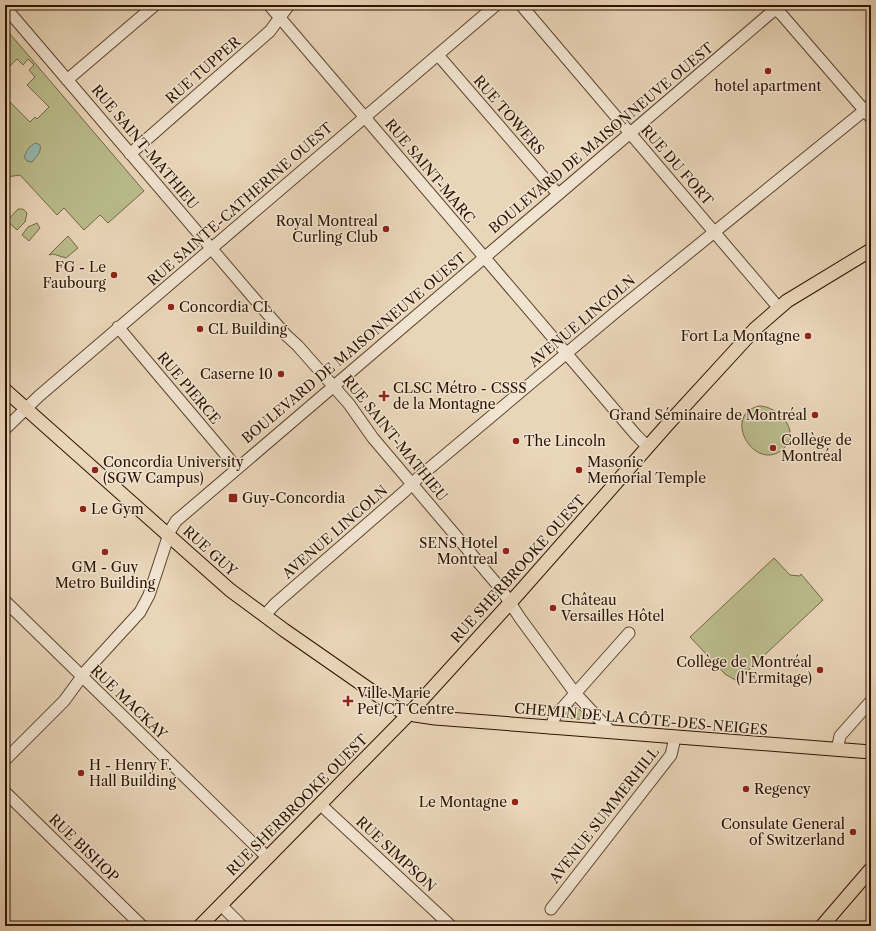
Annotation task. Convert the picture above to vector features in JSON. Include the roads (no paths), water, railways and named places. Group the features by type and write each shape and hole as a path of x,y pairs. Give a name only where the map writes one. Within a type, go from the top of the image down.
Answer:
{"main road":[{"name":"RUE SHERBROOKE OUEST","path":"200,926 409,714 744,340 778,307 799,292 871,250"},
{"name":"RUE GUY","path":"5,390 220,582 264,616 392,706 409,714"},
{"name":"CHEMIN DE LA CÔTE-DES-NEIGES","path":"409,714 434,718 551,728 871,752"},
{"path":"822,926 871,869"}],"street":[{"path":"67,80 155,5"},
{"name":"RUE SAINT-MARC","path":"269,5 566,354 648,447"},
{"name":"RUE TUPPER","path":"130,154 267,34 289,5"},
{"name":"RUE SAINTE-CATHERINE OUEST","path":"5,429 25,408 496,5"},
{"name":"RUE DU FORT","path":"521,5 778,307"},
{"path":"776,6 838,78 869,111"},
{"name":"BOULEVARD DE MAISONNEUVE OUEST","path":"5,760 64,701 86,671 133,621 145,605 152,589 171,527 176,521 630,133 776,6"},
{"name":"RUE SAINT-MATHIEU","path":"5,7 258,303 334,386 374,438 501,589 575,693 611,732"},
{"name":"RUE TOWERS","path":"438,55 558,194"},
{"name":"AVENUE LINCOLN","path":"264,616 275,604 413,484 419,477 566,354 715,232 869,111"},
{"name":"RUE PIERCE","path":"118,328 238,468"},
{"name":"RUE MACKAY","path":"5,601 268,858"},
{"path":"551,728 555,717 629,633"},
{"path":"837,750 840,736 871,701"},
{"name":"AVENUE SUMMERHILL","path":"551,909 671,755 675,738"},
{"name":"RUE BISHOP","path":"5,792 142,926"},
{"name":"RUE SIMPSON","path":"321,804 451,926"},
{"path":"221,905 242,926"}],"water":[{"path":"36,143 40,145 37,156 32,162 27,161 24,157 26,153 30,147"}],"place":[{"name":"hotel apartment","path":"768,71"},
{"name":"Royal Montreal Curling Club","path":"386,229"},
{"name":"FG - Le Faubourg","path":"114,275"},
{"name":"Concordia CL","path":"171,307"},
{"name":"CL Building","path":"200,329"},
{"name":"Fort La Montagne","path":"808,336"},
{"name":"Caserne 10","path":"281,374"},
{"name":"CLSC Métro - CSSS de la Montagne","path":"384,396"},
{"name":"Grand Séminaire de Montréal","path":"815,415"},
{"name":"The Lincoln","path":"516,441"},
{"name":"Collège de Montréal","path":"773,448"},
{"name":"Concordia University (SGW Campus)","path":"95,470"},
{"name":"Masonic Memorial Temple","path":"579,470"},
{"name":"Guy-Concordia","path":"233,498"},
{"name":"Le Gym","path":"83,509"},
{"name":"SENS Hotel Montreal","path":"506,551"},
{"name":"GM - Guy Metro Building","path":"105,552"},
{"name":"Château Versailles Hôtel","path":"553,608"},
{"name":"Collège de Montréal (l'Ermitage)","path":"820,670"},
{"name":"Ville Marie Pet/CT Centre","path":"348,701"},
{"name":"H - Henry F. Hall Building","path":"81,773"},
{"name":"Regency","path":"746,789"},
{"name":"Le Montagne","path":"515,802"},
{"name":"Consulate General of Switzerland","path":"853,832"}]}
